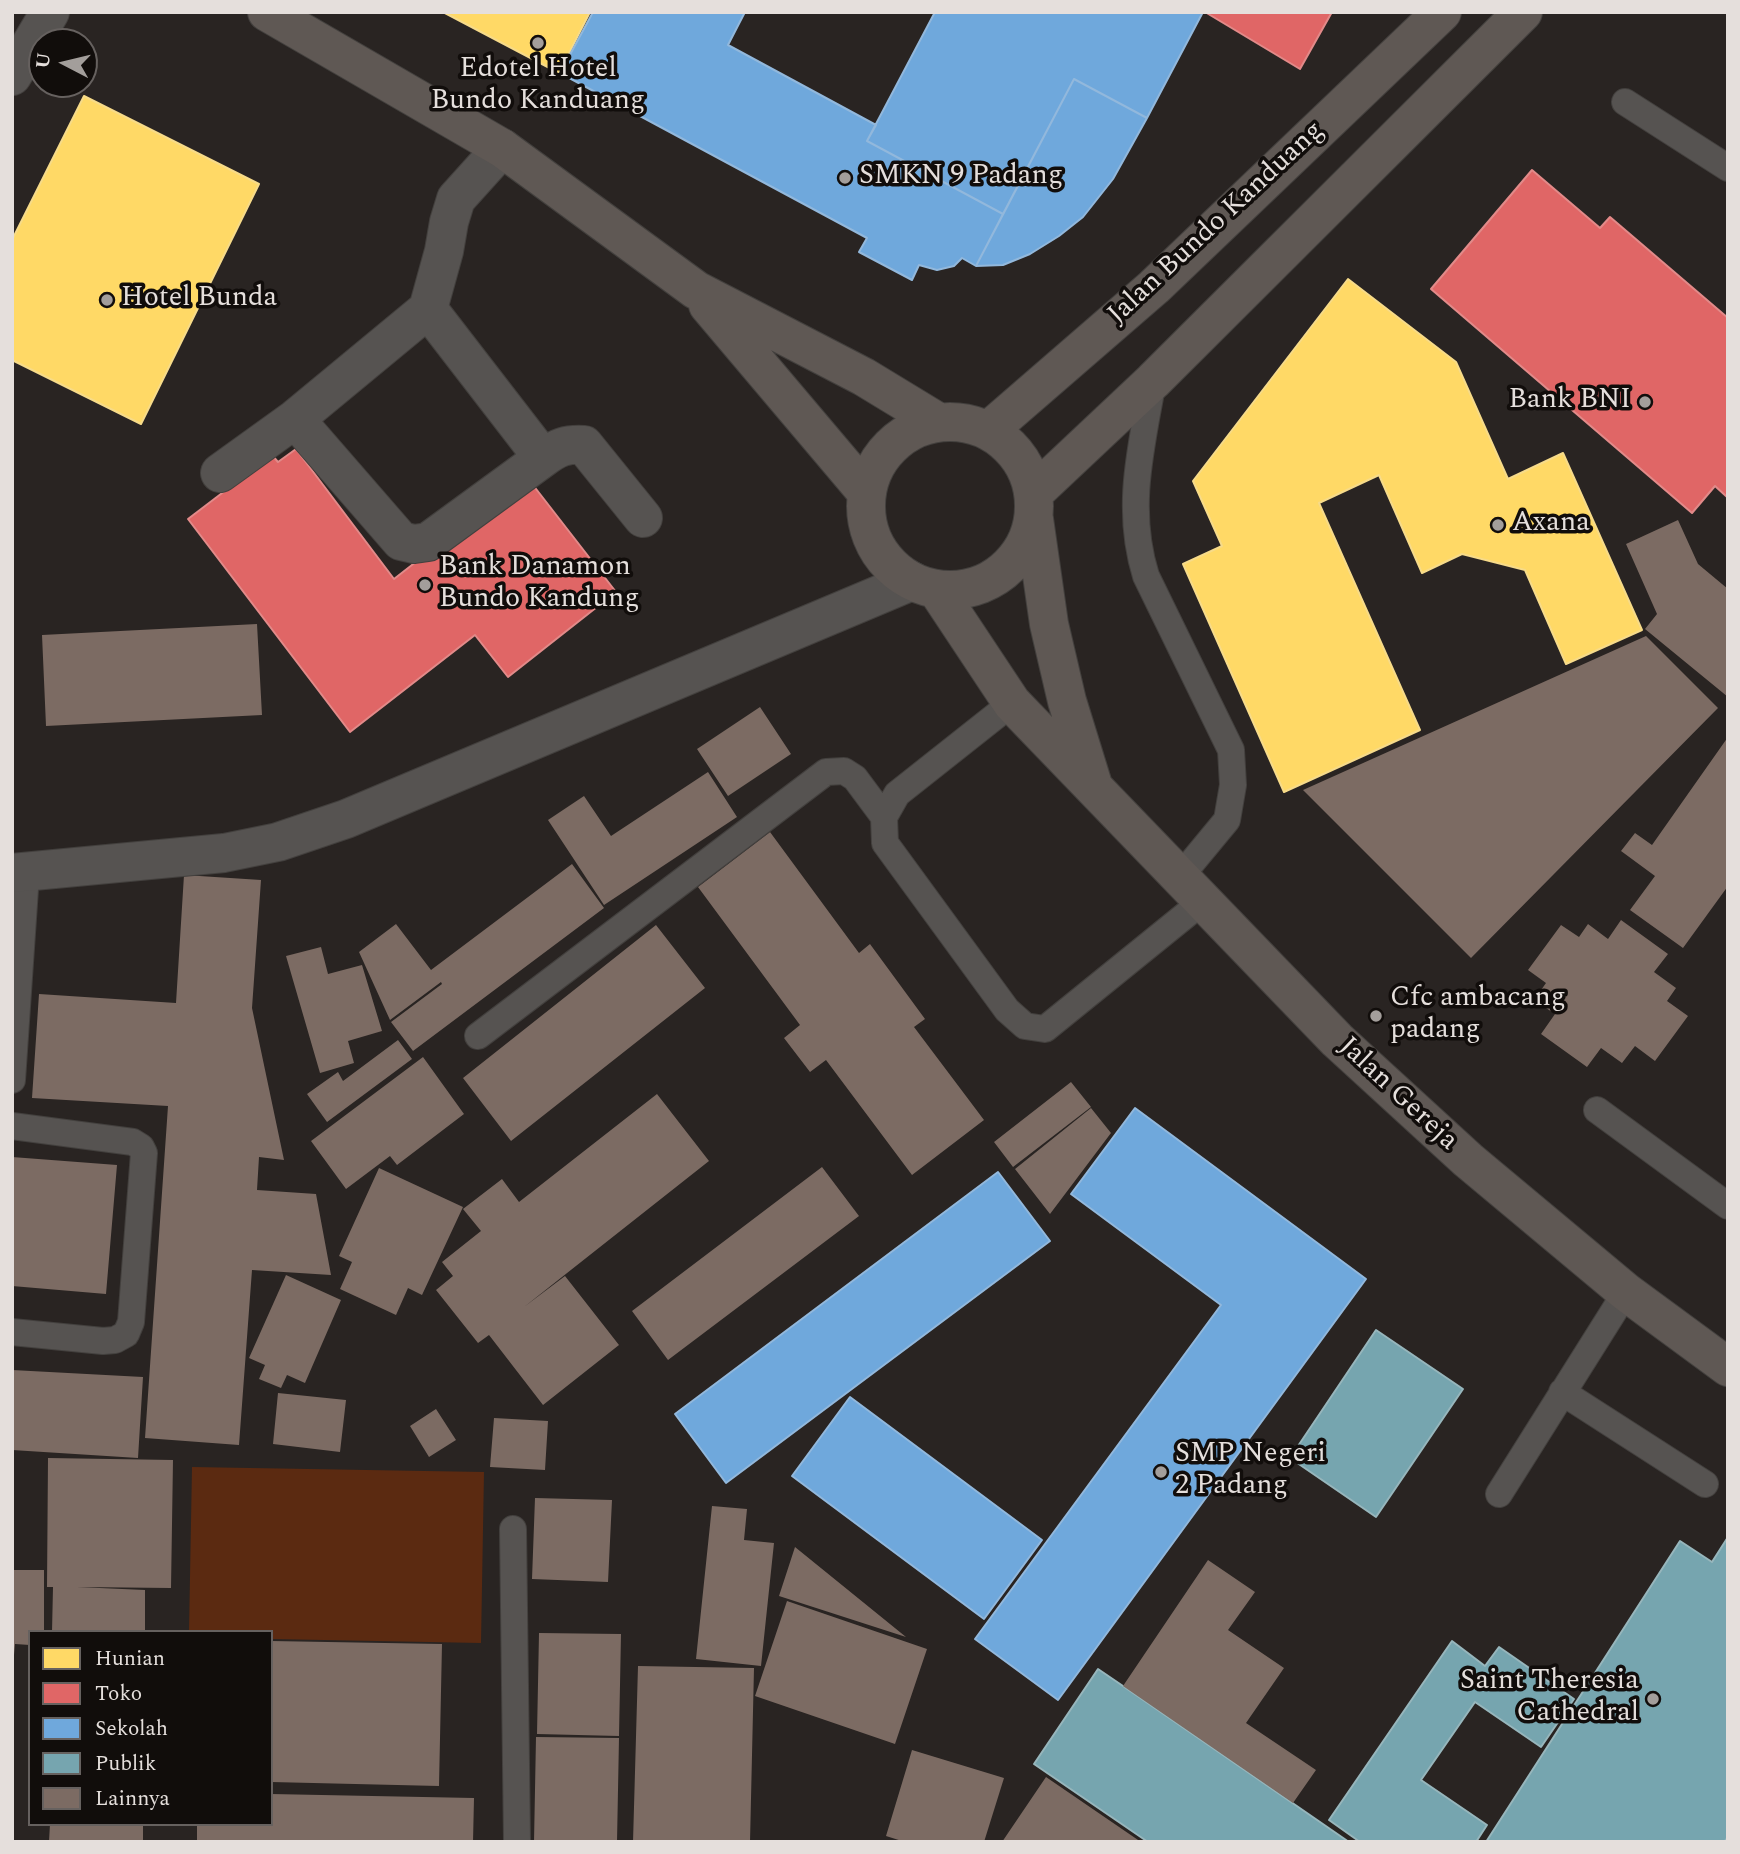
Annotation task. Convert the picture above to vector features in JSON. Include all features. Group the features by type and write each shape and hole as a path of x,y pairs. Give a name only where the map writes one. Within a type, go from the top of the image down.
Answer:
{"main road":[{"path":"267,12 502,148 696,290 864,377 938,422"},
{"name":"Jalan Bundo Kanduang","path":"989,430 1154,287 1441,12"},
{"path":"1095,791 1067,701 1049,624 1034,506 1026,468 1010,447 989,430 964,422 938,422 913,431 891,447 876,467 867,493 867,519 876,545 891,566 925,586 963,589 988,582 1010,566 1025,544 1034,506 1508,17"},
{"path":"696,290 867,493"},
{"name":"Jalan Gereja","path":"925,586 1012,703 1347,1049 1468,1160 1626,1292 1728,1367"}],"street":[{"path":"12,76 50,12"},
{"path":"220,473 295,419 428,309 456,199 502,148"},
{"path":"428,309 543,458"},
{"path":"295,419 401,541 414,544 428,542 558,446 568,444 584,445 643,518"},
{"path":"19,874 224,853 278,842 346,819 925,586"}],"lane":[{"path":"1625,102 1728,168"},
{"path":"1012,703 897,793 884,817 885,842 1007,1010 1026,1026 1045,1029 1191,889 1227,820 1233,785 1231,750 1146,576 1138,550 1135,512 1138,466 1153,381"},
{"path":"478,1036 826,772 844,771 855,778 884,817"},
{"path":"12,1080 19,874"},
{"path":"1597,1110 1728,1206"},
{"path":"12,1126 134,1142 144,1153 131,1322 126,1334 115,1340 103,1341 12,1332"},
{"path":"1499,1494 1626,1292"},
{"path":"1562,1392 1705,1484"},
{"path":"513,1529 517,1842"}],"shaded area":[{"path":"192,1467 484,1472 481,1643 273,1639 273,1630 189,1630"}],"building: Hunian":[{"name":"Edotel Hotel Bundo Kanduang","path":"443,12 590,12 559,73"},
{"name":"Hotel Bunda","path":"83,98 88,98 259,184 141,424 12,360 12,240"},
{"name":"Axana","path":"1348,279 1456,362 1508,479 1563,453 1642,630 1566,664 1525,570 1462,554 1422,573 1379,475 1319,503 1420,730 1284,792 1183,564 1222,546 1193,481"}],"building: Toko":[{"path":"1205,12 1332,12 1300,69"},
{"name":"Bank BNI","path":"1532,170 1600,228 1610,217 1728,318 1727,497 1715,486 1692,513 1431,289"},
{"name":"Bank Danamon Bundo Kandung","path":"296,449 394,579 526,476 616,592 508,677 475,635 350,732 188,519 272,455 278,462"}],"building: Sekolah":[{"name":"SMKN 9 Padang","path":"593,12 745,12 728,45 876,125 867,141 1003,214 976,266 962,258 954,266 937,270 919,265 912,280 859,252 867,238 560,73"},
{"name":"SMKN 9 Padang","path":"935,12 1203,12 1147,118 1074,79 1003,214 867,141"},
{"name":"SMKN 9 Padang","path":"1074,79 1147,118 1113,179 1083,217 1030,254 1003,265 976,266"},
{"name":"SMP Negeri 2 Padang","path":"1135,1108 1366,1279 1058,1700 975,1639 1221,1305 1071,1194"},
{"path":"998,1172 1050,1241 726,1483 675,1414"},
{"path":"850,1397 1042,1540 984,1619 792,1476"}],"building: Publik":[{"path":"1376,1330 1463,1389 1376,1517 1290,1458"},
{"name":"Saint Theresia Cathedral","path":"1728,1537 1728,1837 1724,1842 1486,1842 1680,1541 1712,1562"},
{"name":"Saint Theresia Cathedral","path":"1452,1641 1485,1666 1499,1647 1574,1699 1541,1747 1475,1702 1421,1780 1487,1825 1476,1842 1360,1842 1329,1820"},
{"path":"1098,1669 1349,1842 1148,1842 1034,1764"}],"building: Lainnya":[{"path":"1678,520 1698,564 1728,589 1728,697 1645,629 1657,614 1626,544"},
{"path":"257,624 262,715 46,726 42,635"},
{"path":"1646,636 1718,708 1471,958 1303,790"},
{"path":"760,707 791,754 728,796 697,749"},
{"path":"1728,737 1728,886 1683,948 1630,910 1655,876 1621,851 1635,833 1652,845"},
{"path":"708,772 737,817 604,905 548,820 584,796 611,836"},
{"path":"770,832 859,953 870,944 925,1019 914,1027 984,1120 912,1175 826,1060 810,1072 784,1038 800,1025 698,887"},
{"path":"572,864 604,908 413,1051 391,1022 442,984 441,982 390,1020 359,952 396,924 431,970"},
{"path":"184,875 261,880 252,1008 284,1160 259,1157 257,1190 316,1194 331,1275 252,1270 239,1445 145,1438 168,1106 32,1098 39,994 176,1003"},
{"path":"1621,920 1668,954 1654,972 1676,988 1667,1001 1688,1016 1655,1061 1635,1046 1622,1063 1601,1048 1587,1067 1541,1034 1555,1014 1534,1000 1546,983 1528,970 1561,925 1579,937 1588,924 1608,939"},
{"path":"656,925 705,988 511,1141 463,1078"},
{"path":"321,947 328,974 362,965 382,1031 348,1041 354,1063 320,1073 286,956"},
{"path":"398,1040 412,1059 327,1122 307,1094 338,1072 343,1081"},
{"path":"423,1057 464,1114 397,1165 390,1156 346,1189 311,1141"},
{"path":"1071,1082 1091,1107 1013,1167 994,1142"},
{"path":"657,1094 709,1161 524,1307 565,1276 619,1345 543,1405 489,1335 478,1343 436,1290 453,1276 442,1262 481,1231 463,1209 502,1179 519,1202"},
{"path":"1091,1108 1111,1133 1050,1214 1015,1169"},
{"path":"12,1157 117,1165 106,1294 12,1286"},
{"path":"822,1167 859,1216 668,1360 632,1311"},
{"path":"379,1168 463,1207 422,1295 408,1288 396,1315 340,1289 352,1262 339,1256"},
{"path":"286,1275 341,1300 305,1383 287,1375 281,1388 259,1379 265,1365 249,1358"},
{"path":"12,1370 143,1377 138,1458 12,1450"},
{"path":"278,1393 346,1400 340,1452 273,1444"},
{"path":"436,1409 456,1440 429,1457 410,1426"},
{"path":"494,1418 548,1421 545,1470 490,1467"},
{"path":"48,1458 173,1460 171,1588 77,1587 145,1590 145,1630 52,1630 53,1587 47,1587"},
{"path":"535,1498 612,1500 608,1582 532,1579"},
{"path":"712,1506 747,1509 744,1540 774,1543 761,1666 696,1659"},
{"path":"795,1547 906,1637 779,1596"},
{"path":"1208,1560 1255,1592 1228,1630 1284,1668 1246,1723 1316,1770 1293,1803 1123,1686"},
{"path":"12,1570 44,1570 44,1630 28,1630 28,1645 15,1644 12,1655"},
{"path":"787,1601 927,1649 895,1744 755,1696"},
{"path":"539,1633 621,1634 619,1736 537,1734"},
{"path":"273,1641 442,1644 439,1786 273,1782"},
{"path":"638,1666 754,1668 750,1842 633,1842"},
{"path":"536,1737 619,1738 617,1842 534,1842"},
{"path":"912,1750 1004,1778 984,1842 905,1842 886,1836"},
{"path":"1046,1777 1141,1842 1002,1842"},
{"path":"273,1794 474,1798 473,1842 197,1842 197,1826 273,1826"},
{"path":"50,1826 143,1826 143,1842 49,1842"}],"place":[{"name":"Edotel Hotel Bundo Kanduang","path":"538,43"},
{"name":"SMKN 9 Padang","path":"845,178"},
{"name":"Hotel Bunda","path":"107,300"},
{"name":"Bank BNI","path":"1645,402"},
{"name":"Axana","path":"1498,525"},
{"name":"Bank Danamon Bundo Kandung","path":"425,585"},
{"name":"Cfc ambacang padang","path":"1376,1016"},
{"name":"SMP Negeri 2 Padang","path":"1161,1472"},
{"name":"Saint Theresia Cathedral","path":"1653,1699"}]}
